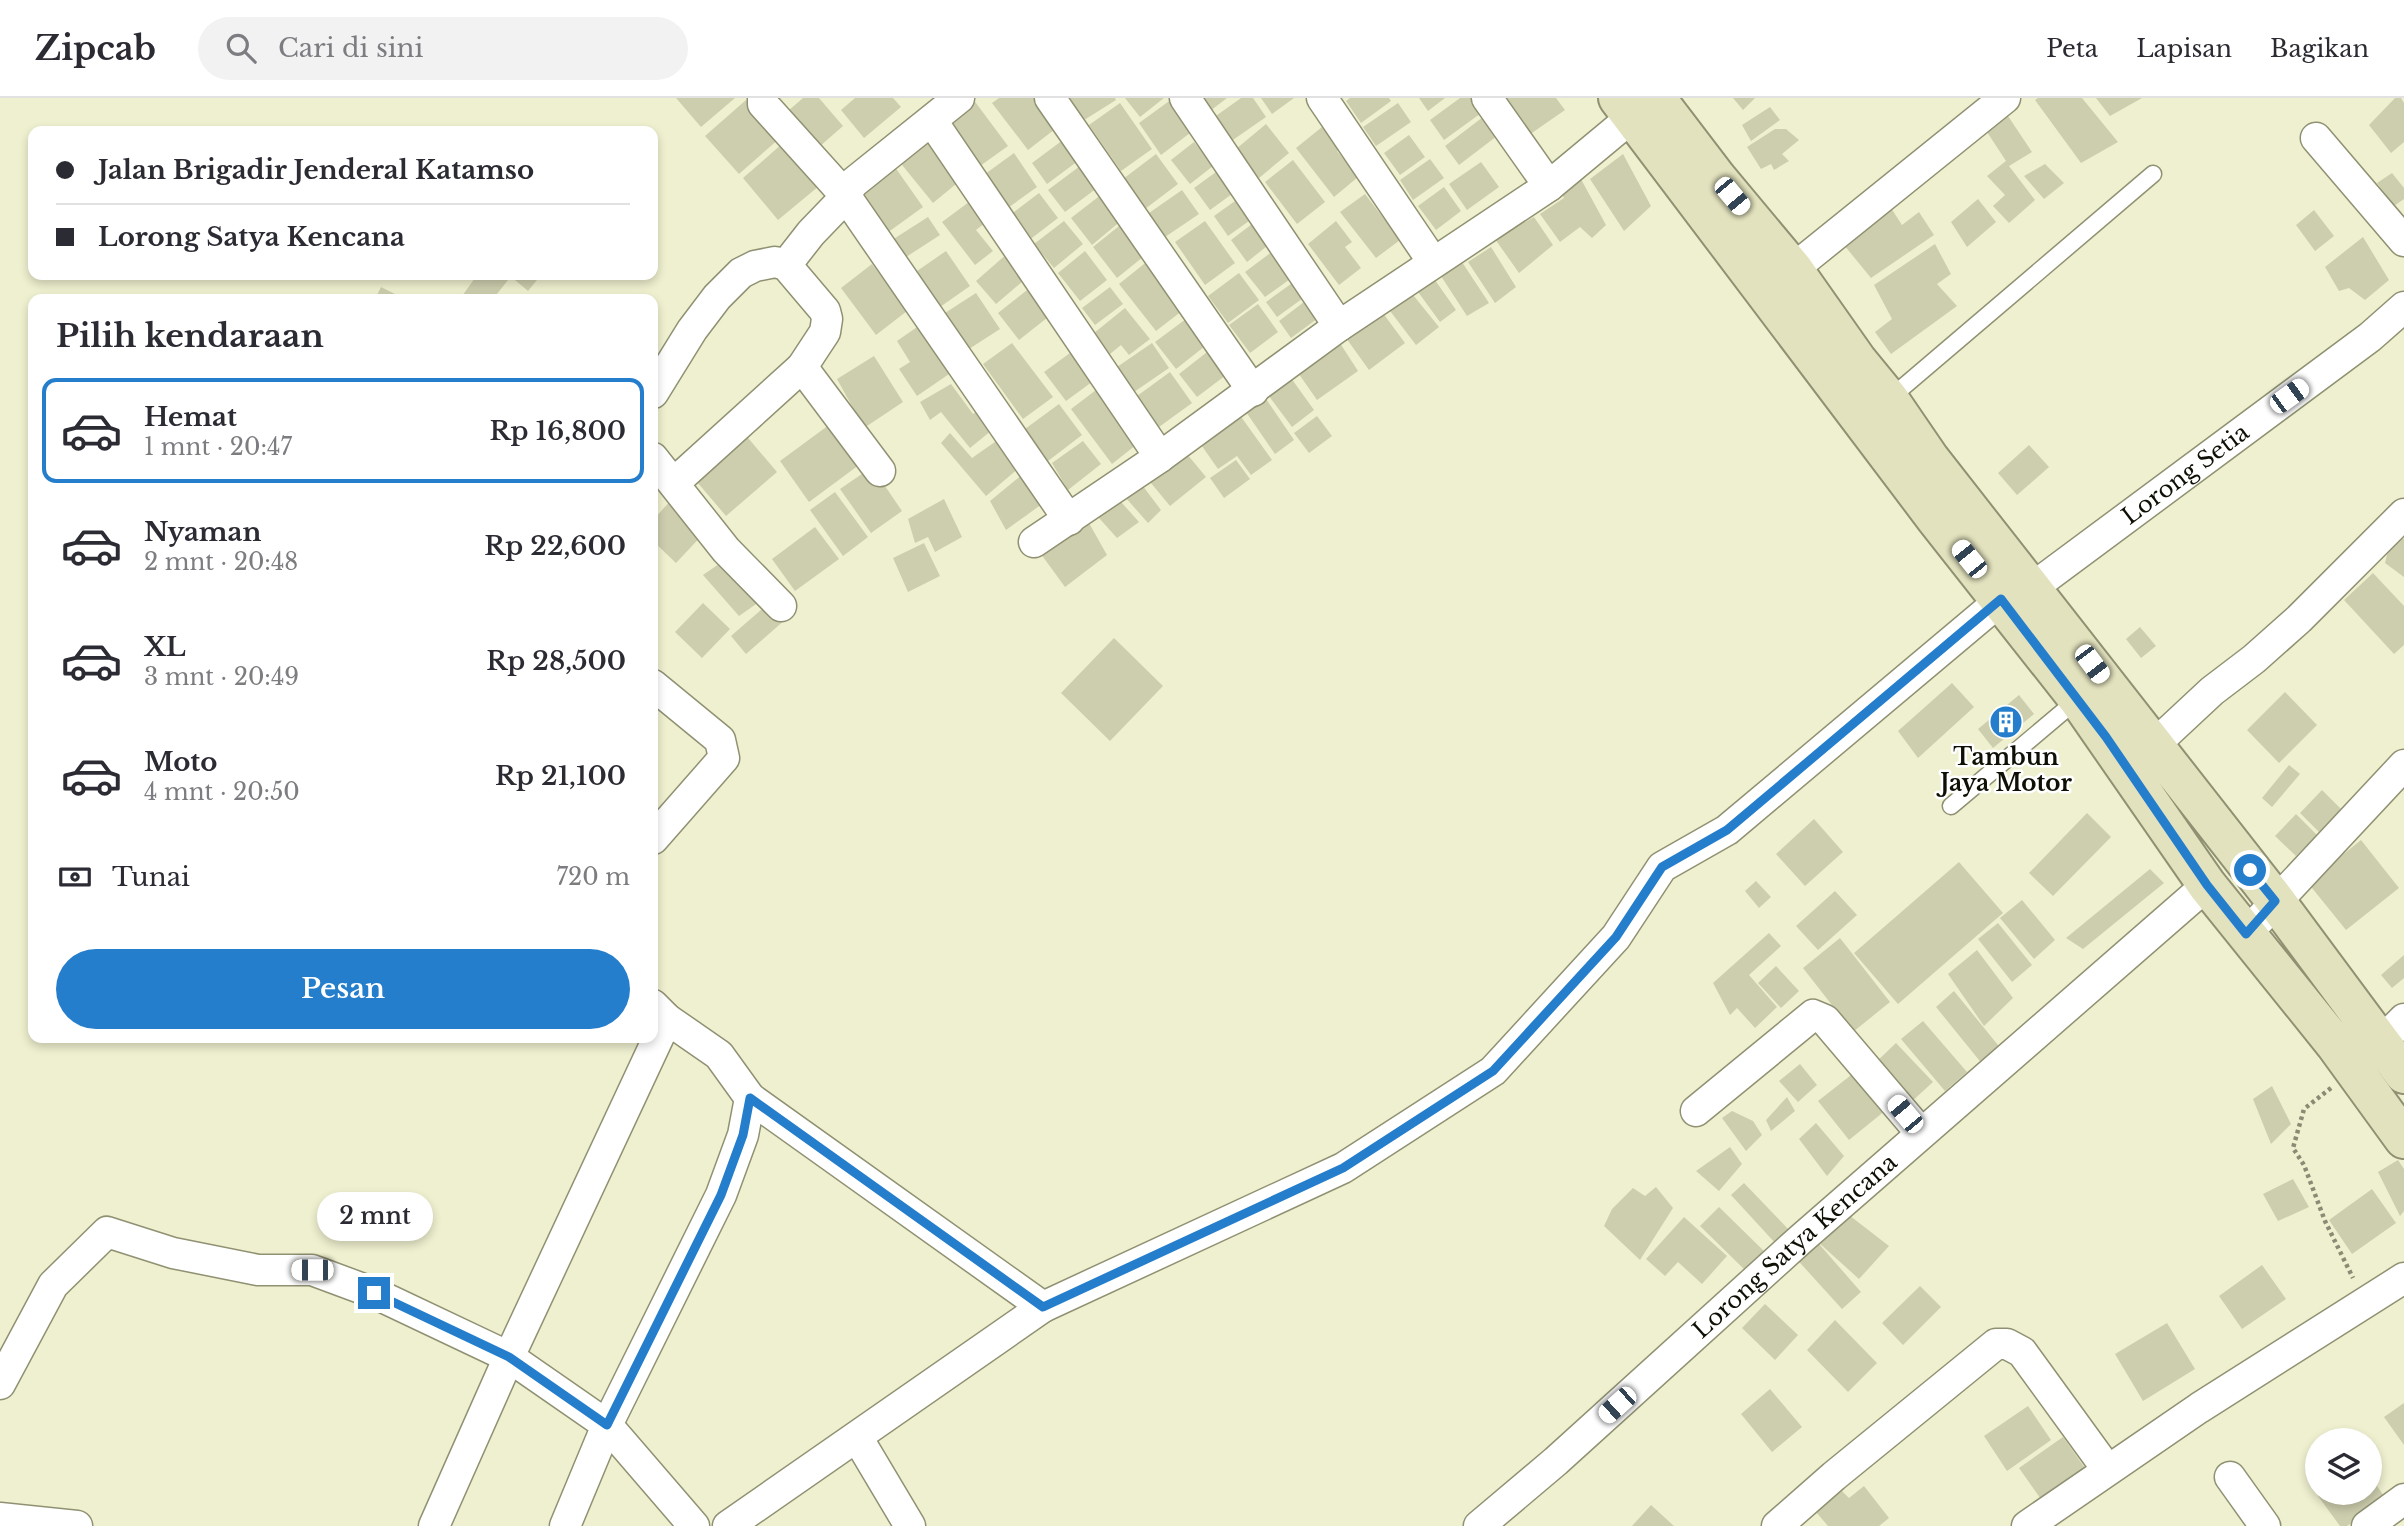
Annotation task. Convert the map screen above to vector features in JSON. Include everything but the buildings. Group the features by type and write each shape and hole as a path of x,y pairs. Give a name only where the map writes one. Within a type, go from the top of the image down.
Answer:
{"main road":[{"path":"1636,104 1717,177 1793,269 1930,459 2017,594 2078,699 2207,885 2335,1044 2404,1139"},
{"path":"1636,104 1936,519 2017,594 2153,746 2275,901 2325,970 2393,1030 2404,1074"}],"street":[{"path":"763,98 763,104 845,195 1069,520"},
{"path":"786,265 853,183 959,98"},
{"path":"1050,98 1253,391"},
{"path":"1185,98 1339,326"},
{"path":"1321,98 1433,262"},
{"path":"1487,98 1549,186"},
{"path":"1793,269 2005,98"},
{"path":"1034,542 1160,457 1339,326 1549,186 1636,104"},
{"path":"932,121 1160,457"},
{"path":"2316,138 2404,241"},
{"path":"658,385 692,330 717,297 741,273 755,266 775,262 786,265 825,311 825,332 802,367 674,483"},
{"name":"Lorong Setia","path":"728,1526 1043,1307 1343,1168 1493,1071 1616,937 1662,867 1727,830 2017,594 2370,337 2404,307"},
{"path":"802,367 880,471"},
{"path":"658,464 726,550 781,606"},
{"path":"2153,746 2212,691 2254,659 2299,619 2404,514"},
{"path":"658,689 720,740 724,758 658,833"},
{"path":"2246,934 2404,765"},
{"name":"Lorong Satya Kencana","path":"1479,1526 1556,1461 1921,1133 2207,885"},
{"path":"660,1012 719,1055 750,1098 1043,1307"},
{"path":"1696,1111 1813,1015 1825,1020 1921,1133"},
{"path":"433,1526 646,1043"},
{"path":"565,1526 607,1425 721,1195 743,1135 750,1098"},
{"path":"0,1384 53,1285 107,1232 173,1253 258,1270 312,1270 374,1293 509,1357 607,1425 694,1526"},
{"path":"2027,1526 2199,1408 2404,1278"},
{"path":"1777,1526 1996,1344 2007,1344 2022,1352 2107,1469"},
{"path":"857,1437 910,1526"},
{"path":"2230,1477 2265,1526"},
{"path":"2367,1526 2404,1499"},
{"path":"0,1518 77,1526"}],"lane":[{"path":"1889,399 2153,174"},
{"path":"1951,806 2078,699"}],"path":[{"path":"2334,1086 2304,1109 2293,1148 2304,1165 2325,1221 2366,1304"}],"place":[{"name":"Tambun Jaya Motor","path":"2006,722"}],"route":[{"path":"374,1293 509,1357 607,1425 721,1195 743,1135 750,1098 1043,1307 1343,1168 1493,1071 1616,937 1662,867 1727,830 2001,599 2106,737 2207,885 2246,934 2275,901 2250,870"}]}
